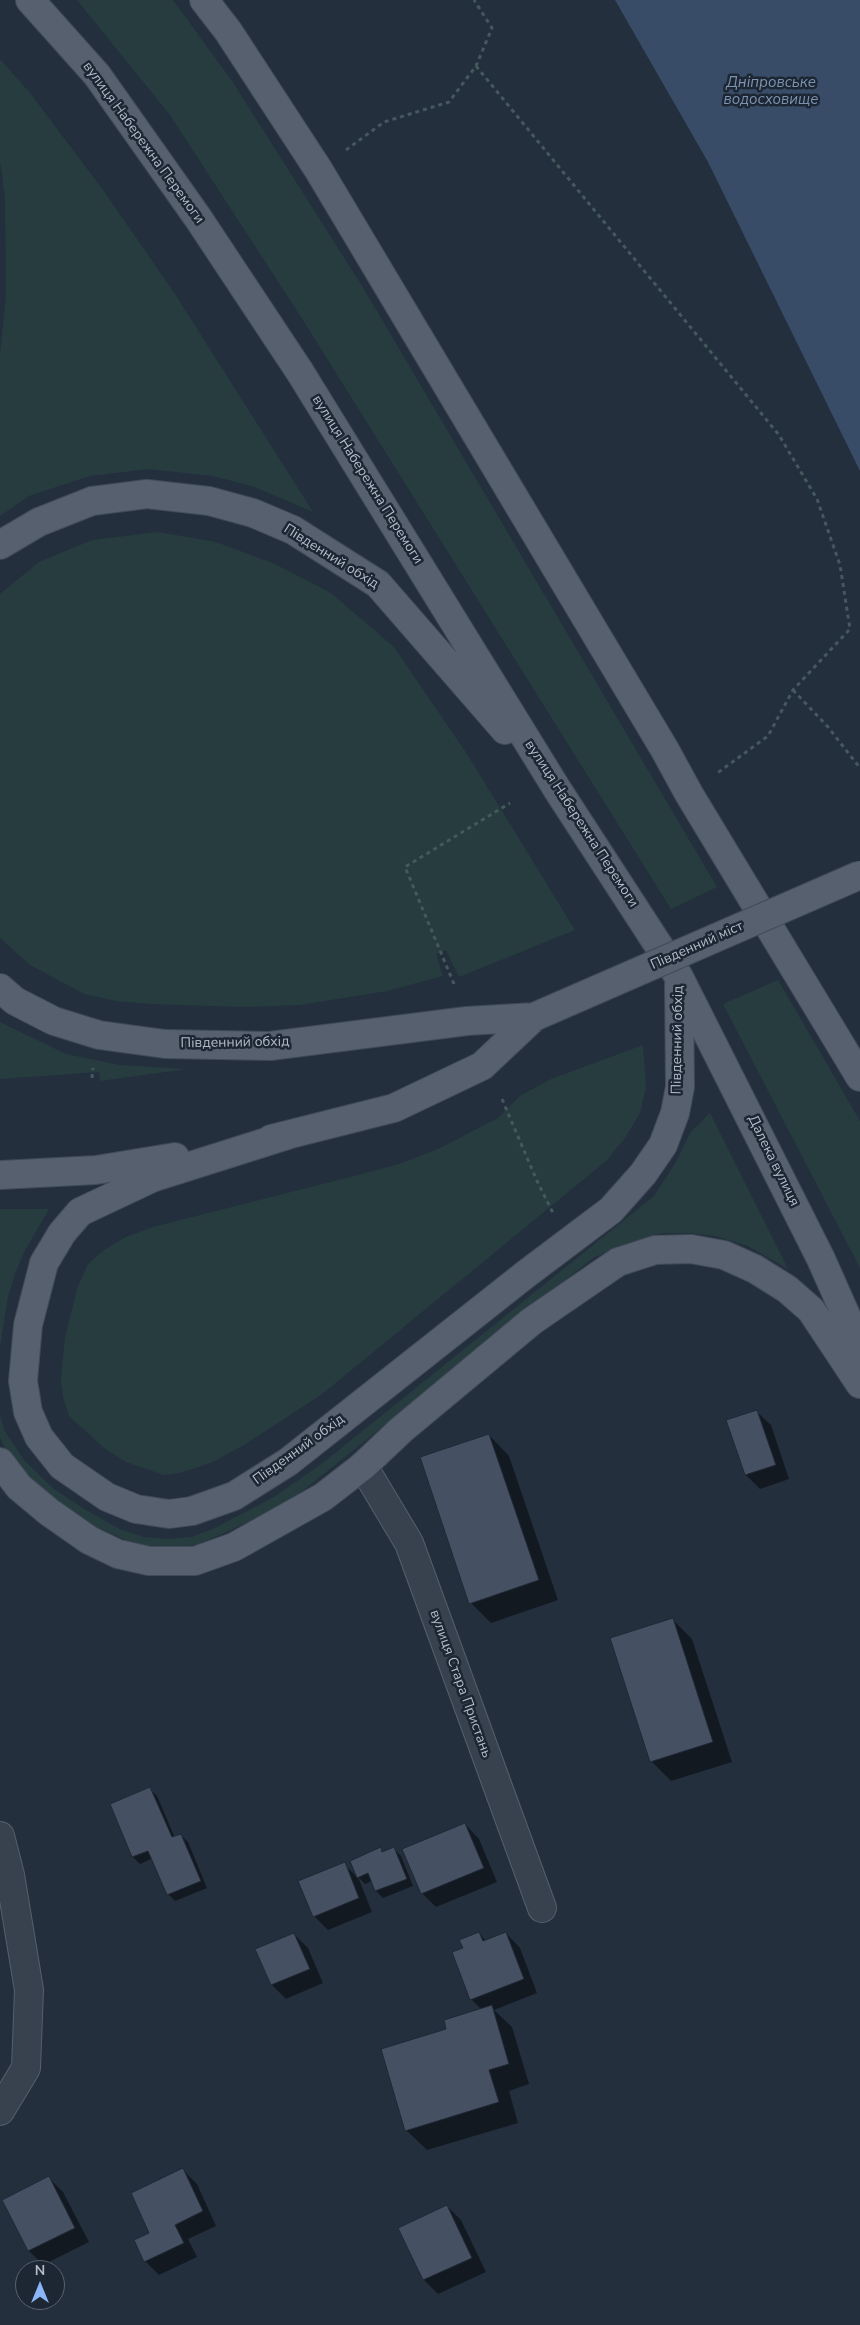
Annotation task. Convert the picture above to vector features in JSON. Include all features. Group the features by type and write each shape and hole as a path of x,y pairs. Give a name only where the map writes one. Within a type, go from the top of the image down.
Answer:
{"main road":[{"name":"вулиця Набережна Перемоги","path":"30,0 97,75 198,218 300,372 557,789 679,977"},
{"path":"204,0 228,32 318,169 665,750 689,794 860,1076"},
{"name":"Південний обхід","path":"0,545 39,522 92,501 148,494 209,501 261,516 293,530 378,584 557,789"},
{"name":"Південний міст","path":"534,1017 860,875"},
{"name":"Південний обхід","path":"288,1135 152,1178 80,1212 62,1233 44,1263 28,1325 23,1381 28,1412 39,1436 62,1466 107,1497 136,1509 169,1514 192,1511 234,1496 288,1462 526,1274 611,1210 643,1174 663,1145 675,1113 680,1087 679,977"},
{"name":"Далека вулиця","path":"679,977 822,1259 860,1347"},
{"name":"Південний обхід","path":"0,988 15,1000 54,1021 100,1035 165,1044 270,1046 467,1021 534,1017"},
{"name":"Південний обхід","path":"0,1175 96,1170 193,1155 288,1135 394,1108 482,1066 534,1017"},
{"path":"0,1462 19,1487 49,1512 90,1540 118,1554 149,1561 195,1560 234,1547 324,1497 363,1466 401,1430 532,1321 618,1262 655,1250 691,1249 724,1256 755,1269 787,1289 811,1310 860,1384"}],"street":[{"name":"вулиця Стара Пристань","path":"363,1466 408,1543 542,1908"},
{"path":"0,1836 10,1875 29,1990 26,2068 0,2111"}],"path":[{"path":"318,169 384,122 449,102 476,66 492,28 474,0"},
{"path":"476,66 779,435 817,499 840,564 850,629 794,690 768,736 689,794"},
{"path":"794,690 828,727 860,768"},
{"path":"454,984 405,867 510,803"},
{"path":"502,1099 537,1181 555,1215"}],"green space":[{"path":"77,0 173,0 232,81 362,286 717,887 671,909 301,317 170,115"},
{"path":"0,59 30,93 103,190 175,294 313,512 255,487 213,476 149,469 90,476 29,496 0,516 0,354 6,295 5,197 0,162"},
{"path":"158,532 216,542 275,564 331,593 394,647 467,754 575,930 459,977 446,950 436,954 443,976 387,991 300,1005 244,1007 150,1004 116,1001 84,994 30,965 0,938 0,594 39,562 92,540"},
{"path":"778,980 860,1121 860,1268 723,1004"},
{"path":"0,1022 66,1054 120,1065 187,1069 100,1081 99,1072 0,1079"},
{"path":"643,1045 646,1088 640,1113 625,1138 606,1161 321,1395 244,1445 213,1462 180,1473 164,1475 126,1462 104,1448 69,1416 63,1397 61,1378 65,1337 78,1286 88,1264 104,1250 126,1237 153,1227 399,1164 438,1149 498,1118 520,1096 551,1079"},
{"path":"710,1113 788,1269 748,1246 715,1236 689,1233 662,1233 625,1244 593,1258 300,1493 259,1517 198,1545 160,1549 130,1542 97,1527 66,1509 31,1479 6,1450 0,1438 0,1415 4,1430 24,1460 54,1489 120,1529 143,1537 167,1539 191,1537 213,1529 274,1497 324,1462 654,1196 676,1162 690,1133"},
{"path":"0,1209 49,1209 24,1252 15,1274 8,1297 0,1347"}],"water":[{"name":"Дніпровське водосховище","path":"615,0 860,0 860,471 708,162"}],"building":[{"path":"757,1410 776,1465 745,1475 726,1420"},
{"path":"489,1434 539,1580 469,1604 420,1457"},
{"path":"673,1618 713,1742 650,1762 610,1638"},
{"path":"150,1787 172,1837 181,1834 201,1881 167,1895 148,1851 132,1857 110,1804"},
{"path":"465,1823 484,1868 421,1894 402,1849"},
{"path":"381,1847 382,1852 394,1847 407,1879 375,1891 368,1873 357,1878 350,1861"},
{"path":"345,1862 359,1898 313,1917 298,1881"},
{"path":"479,1932 483,1941 506,1932 524,1979 470,2000 452,1952 463,1948 459,1940"},
{"path":"294,1933 310,1969 271,1985 255,1949"},
{"path":"492,2005 509,2064 489,2070 499,2102 405,2131 381,2049 446,2029 444,2020"},
{"path":"183,2168 203,2211 175,2225 184,2243 144,2262 134,2240 149,2233 131,2193"},
{"path":"49,2176 75,2228 28,2251 2,2200"},
{"path":"447,2205 472,2258 423,2280 398,2228"}]}
